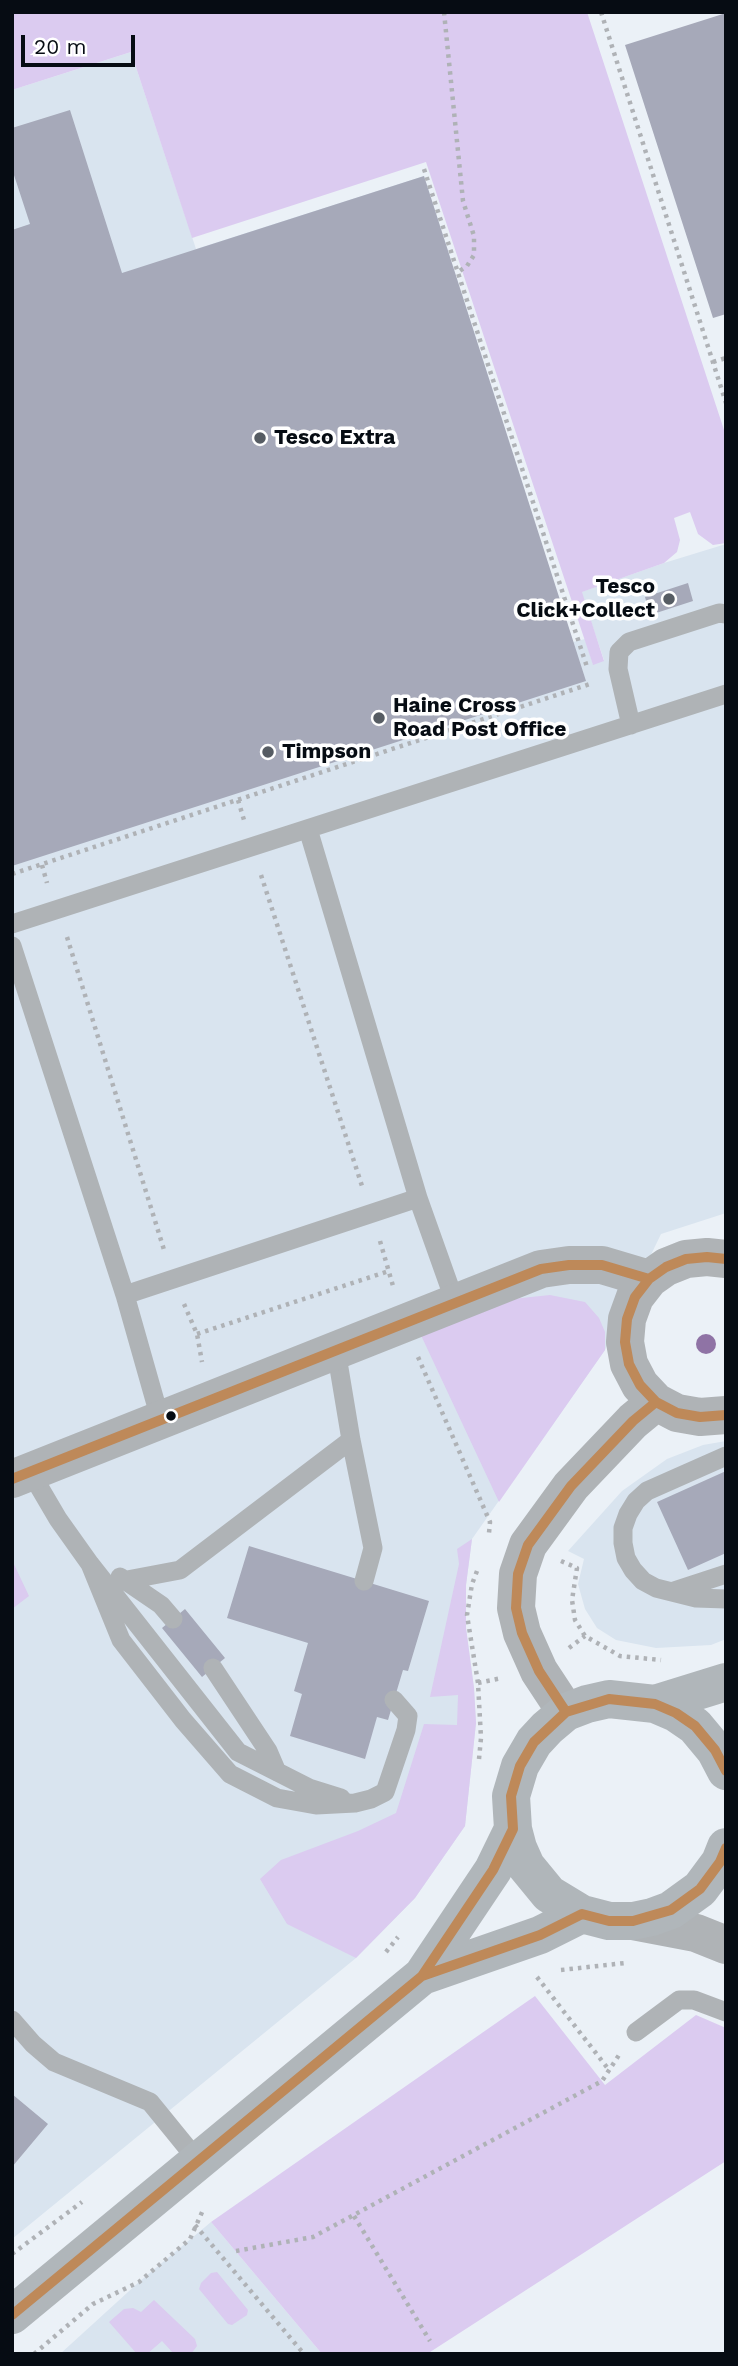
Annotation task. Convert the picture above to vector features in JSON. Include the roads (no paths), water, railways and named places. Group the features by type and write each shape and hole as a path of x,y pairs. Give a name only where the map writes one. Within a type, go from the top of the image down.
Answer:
{"main road":[{"path":"655,1704 726,1682"},
{"path":"726,1771 715,1750 695,1726 676,1713 655,1704 608,1699 566,1712 534,1742 520,1766 511,1796 513,1829 518,1848 534,1876 549,1894 582,1914 609,1921 633,1921 671,1910 700,1889 720,1862 726,1847"},
{"path":"12,2315 422,1976 493,1870 513,1829"},
{"path":"422,1976 516,1944 582,1914"}],"street":[{"path":"726,1259 686,1259 666,1267 649,1279 635,1297 627,1319 625,1342 629,1364 640,1385 656,1402 677,1413 700,1418 726,1415"},
{"path":"21,1476 541,1269 569,1265 602,1265 649,1279"},
{"path":"566,1712 539,1671 522,1633 516,1608 518,1574 528,1545 571,1486 633,1421 656,1402"},
{"path":"633,1921 696,1933 726,1945"}],"lane":[{"path":"631,725 618,669 620,652 629,642 719,613 726,614"},
{"path":"12,924 726,694"},
{"path":"308,829 418,1198 455,1303"},
{"path":"12,946 125,1295 161,1422"},
{"path":"125,1295 418,1198"},
{"path":"336,1350 373,1548 364,1581"},
{"path":"127,1580 180,1570 351,1440"},
{"path":"726,1456 647,1491 628,1514 623,1528 626,1558 643,1581 670,1593 696,1598 726,1599"},
{"path":"21,1476 58,1519 90,1564 238,1752 309,1788 355,1803"},
{"path":"90,1564 127,1580 161,1605 173,1619"},
{"path":"90,1564 121,1640 183,1720 230,1774 277,1798 316,1805 355,1803 385,1792 406,1730 408,1716 394,1700"},
{"path":"670,1593 726,1574"},
{"path":"213,1668 268,1751 277,1772"},
{"path":"636,2032 679,2000 694,2000 726,2012"},
{"path":"12,2020 54,2062 150,2102 198,2161"}],"place":[{"name":"Tesco Extra","path":"260,438"},
{"name":"Tesco Click+Collect","path":"669,599"},
{"name":"Haine Cross Road Post Office","path":"379,718"},
{"name":"Timpson","path":"268,752"}]}
